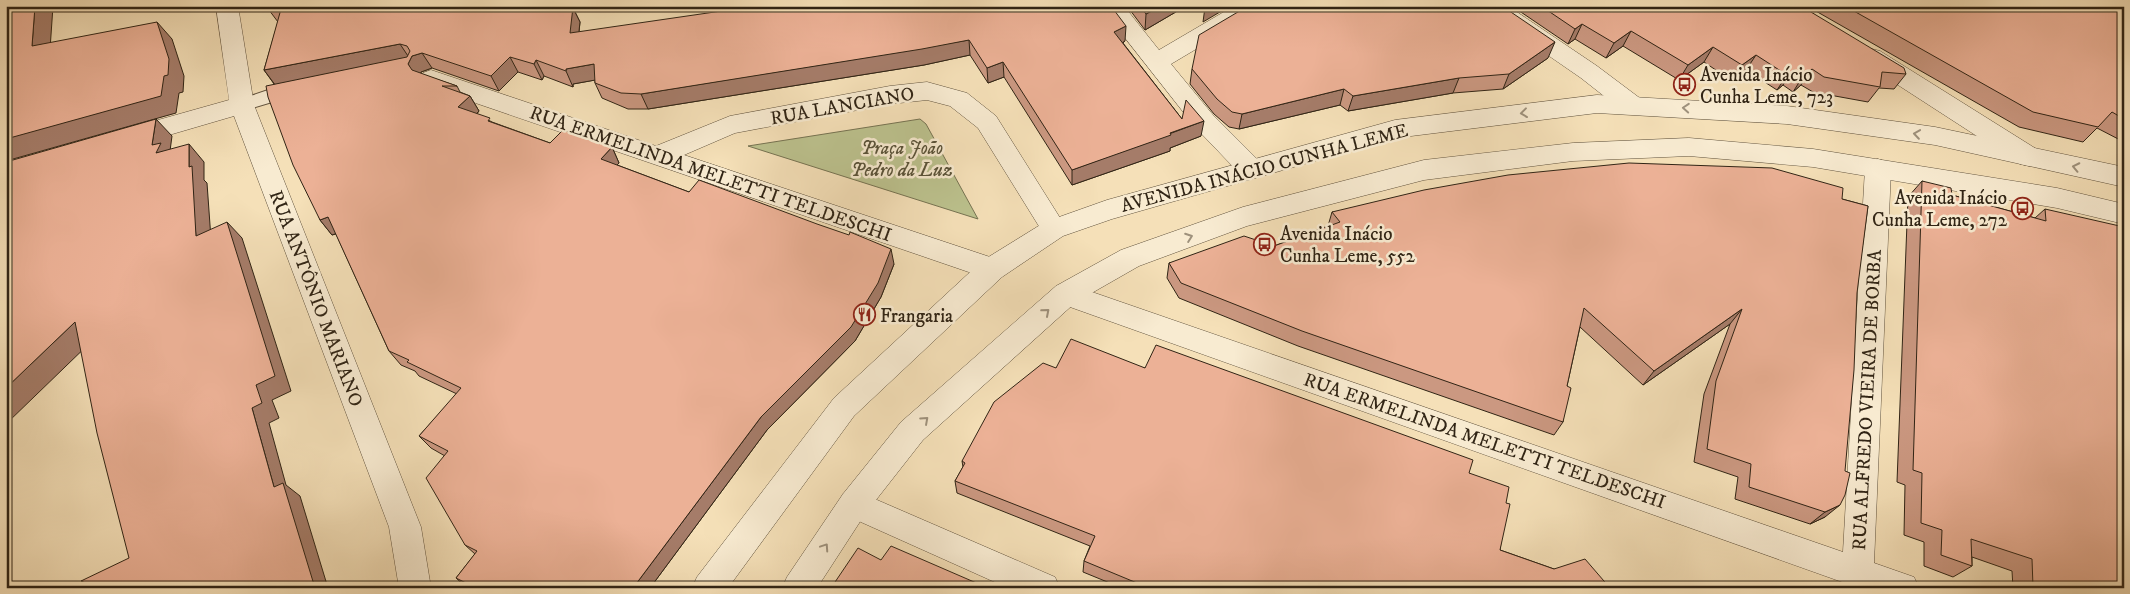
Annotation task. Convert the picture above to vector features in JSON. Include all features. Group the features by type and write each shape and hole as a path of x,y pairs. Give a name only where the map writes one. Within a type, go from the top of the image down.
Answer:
{"street":[{"name":"RUA ANTÔNIO MARIANO","path":"227,6 242,105 405,526 415,588"},
{"path":"1111,6 1204,121 1250,168"},
{"path":"1157,62 1252,6"},
{"path":"1492,6 1589,72 1632,105"},
{"path":"1855,47 1944,101 2029,157"},
{"name":"RUA ERMELINDA MELETTI TELDESCHI","path":"431,79 992,268"},
{"name":"RUA LANCIANO","path":"659,155 730,125 890,95 927,91 958,99 987,122 1054,229"},
{"name":"AVENIDA INÁCIO CUNHA LEME","path":"708,588 844,407 992,268 1054,229 1107,210 1250,168 1395,129 1597,104 1787,115 1934,136 2124,177"},
{"path":"110,143 242,105"},
{"path":"798,588 854,504 912,431 1066,294 1130,258 1243,217 1424,170 1573,152 1689,147 1812,158 2057,198 2124,214"},
{"name":"RUA ALFREDO VIEIRA DE BORBA","path":"1858,570 1878,170"},
{"path":"2057,198 2124,227"},
{"name":"RUA ERMELINDA MELETTI TELDESCHI","path":"1066,294 1858,570 1903,588"},
{"path":"854,504 1044,588"}],"lane":[{"path":"242,105 274,94 313,86"}],"green space":[{"name":"Praça João Pedro da Luz","path":"920,119 926,124 978,219 748,146"}],"building":[{"path":"6,6 35,6 32,46 157,22 169,59 168,75 164,76 161,96 6,139"},
{"path":"270,6 564,6 564,8 573,7 570,33 756,6 1111,6 1126,26 1114,32 1182,119 1186,100 1204,121 1170,133 1171,135 1072,170 1003,62 987,68 969,40 641,94 621,93 595,83 594,64 566,69 566,71 536,60 534,64 510,57 491,76 422,53 412,56 408,64 412,70 457,86 442,86 470,96 458,107 490,118 488,121 550,143 563,130 612,147 601,159 689,192 699,180 817,224 849,235 850,232 891,249 878,283 851,327 761,417 633,588 476,588 456,578 477,551 465,545 426,478 448,451 419,436 461,388 407,362 409,360 389,351 328,217 320,220 293,165 268,97 266,86 407,57 410,51 407,46 400,44 264,70 281,9 269,10"},
{"path":"1140,6 1161,6 1146,14"},
{"path":"1248,6 1502,6 1555,42 1509,74 1459,78 1353,96 1344,89 1242,114 1232,112 1217,99 1192,69 1199,35"},
{"path":"1541,6 1801,6 1904,68 1906,74 1882,72 1880,87 1824,77 1812,69 1803,76 1794,70 1787,75 1756,55 1742,65 1713,47 1688,65 1631,31 1614,43 1582,24 1575,29"},
{"path":"1845,6 2124,6 2124,119 2112,112 2098,127 2033,112"},
{"path":"156,119 152,145 161,143 156,153 189,144 189,167 192,166 196,236 227,222 275,376 256,385 262,403 252,408 274,487 283,483 315,588 96,588 81,581 129,558 97,433 75,322 6,388 6,162"},
{"path":"1629,163 1772,168 1843,188 1842,199 1868,206 1857,293 1854,370 1845,471 1850,473 1845,495 1840,505 1825,512 1749,487 1751,464 1707,449 1716,381 1742,309 1654,371 1584,308 1567,386 1571,388 1563,422 1302,331 1181,283 1169,263 1244,236 1274,246 1340,222 1332,212 1424,190 1508,175"},
{"path":"1922,181 1951,188 1952,195 2046,221 2045,209 2124,227 2124,588 2036,588 2033,587 2032,559 1971,539 1972,566 1941,555 1942,530 1921,523 1922,473 1913,470"},
{"path":"1071,339 1145,368 1156,345 1473,460 1469,473 1509,487 1506,503 1510,504 1500,550 1554,569 1585,559 1610,588 1149,588 1084,561 1095,536 955,481 965,463 962,461 994,402 1043,363 1056,368"},
{"path":"891,546 988,588 831,588 858,548 881,560"}],"place":[{"name":"Avenida Inácio Cunha Leme, 723","path":"1684,85"},
{"name":"Avenida Inácio Cunha Leme, 272","path":"2023,208"},
{"name":"Avenida Inácio Cunha Leme, 552","path":"1264,244"},
{"name":"Frangaria","path":"864,315"}]}
